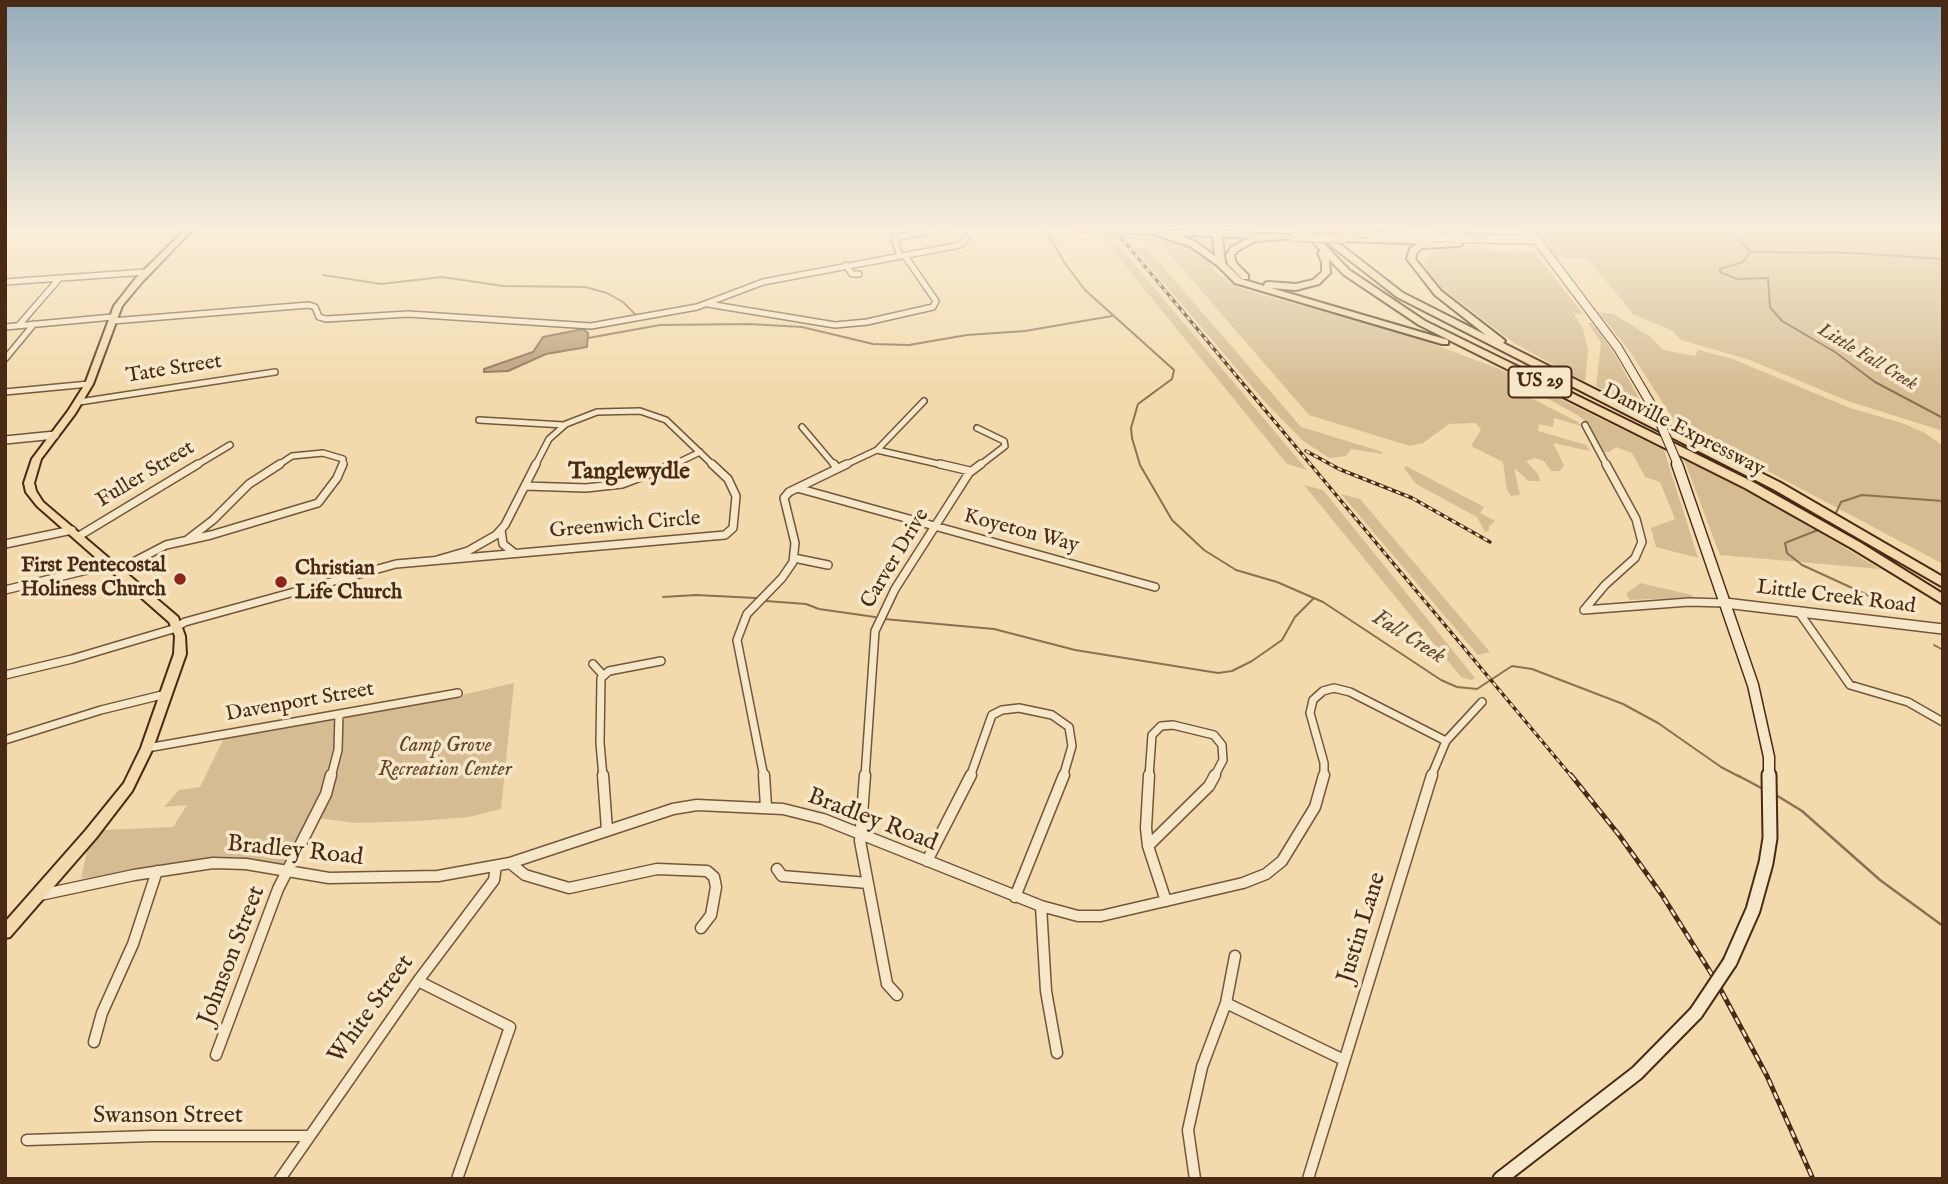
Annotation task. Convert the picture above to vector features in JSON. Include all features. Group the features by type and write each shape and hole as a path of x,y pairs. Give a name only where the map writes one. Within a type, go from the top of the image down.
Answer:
{"highway":[{"path":"1241,282 1428,336 1516,370"},
{"path":"1260,282 1288,287 1311,282"},
{"name":"Danville Expressway","path":"1361,282 1396,307 1516,370 1943,583"},
{"name":"Danville Expressway","path":"1383,282 1400,295 1805,501 1943,600"},
{"path":"1429,282 1438,293 1535,365"}],"main road":[{"path":"5,932 128,787 147,748 180,654 177,627 165,610 35,498 29,486 32,468 79,402 89,384 123,298 137,282"},
{"path":"1500,1179 1637,1073 1696,1013 1730,962 1743,936 1761,884 1770,838 1769,757 1753,685 1676,460 1656,411 1618,348 1568,282"}],"street":[{"path":"19,326 56,282"},
{"path":"5,327 309,305 313,306 322,319 408,314 583,326 708,304 762,282"},
{"path":"708,304 835,325 933,307 936,301 923,282"},
{"path":"5,359 34,324"},
{"name":"Tate Street","path":"79,402 275,372"},
{"path":"5,392 89,384"},
{"path":"765,807 763,764 737,640 745,617 782,578 794,558 795,543 785,503 786,495 877,450 925,401"},
{"name":"Greenwich Circle","path":"437,560 468,551 501,530 546,443 564,425 580,417 609,410 649,412 666,420 728,479 735,490 737,503 733,528 727,534 516,553"},
{"path":"479,421 564,425"},
{"path":"1584,425 1636,519 1642,542 1635,558 1605,585 1584,610 1616,610 1689,602 1724,603"},
{"path":"802,427 837,468"},
{"name":"Carver Drive","path":"897,995 887,984 861,834 875,631 895,589 970,471 1006,444 977,428"},
{"path":"5,440 55,435"},
{"name":"Fuller Street","path":"5,544 75,533 230,445"},
{"path":"877,450 970,471"},
{"path":"525,486 586,488 622,484 654,474 700,452"},
{"path":"5,590 115,567 156,549 318,503 324,498 344,462 340,456 302,453 292,456 249,484 213,520 187,540"},
{"name":"Koyeton Way","path":"797,488 1156,587"},
{"path":"501,530 503,544 516,553"},
{"path":"5,675 72,659 177,627 185,622 378,568 516,553"},
{"path":"794,558 828,565"},
{"name":"Little Creek Road","path":"1724,603 1943,629"},
{"path":"1798,611 1850,685 1908,702 1943,722"},
{"path":"603,675 609,671 661,661"},
{"path":"593,664 603,675 600,743 607,830"},
{"name":"Bradley Road","path":"36,896 157,871 230,862 328,878 438,876 510,863 687,806 765,807 798,812 861,834 1015,897 1091,917 1243,883 1266,874 1282,861 1315,807 1324,783 1324,763 1310,713 1313,700 1323,691 1334,688 1350,692 1446,741"},
{"name":"Davenport Street","path":"147,748 458,693"},
{"path":"5,740 101,710 166,694"},
{"name":"Justin Lane","path":"1308,1179 1429,782 1446,741 1482,702"},
{"path":"927,861 976,766 992,715 1002,710 1018,708 1052,715 1069,727 1072,746 1062,781 1015,897"},
{"name":"Johnson Street","path":"216,1055 271,906 326,794 338,750 339,714"},
{"path":"1148,846 1195,801 1215,776 1223,753 1220,742 1214,735 1173,725 1161,726 1154,731 1146,828 1148,846 1166,901"},
{"path":"510,863 525,875 569,888 657,869 707,871 715,877 716,887 711,915 701,928"},
{"name":"White Street","path":"280,1179 418,981 494,880 496,866"},
{"path":"777,869 782,876 868,883"},
{"path":"94,1042 102,1013 133,943 157,871"},
{"path":"1041,906 1047,1000 1057,1053"},
{"path":"1195,1179 1188,1130 1202,1067 1226,1003 1235,956"},
{"path":"418,981 510,1027 457,1179"},
{"path":"1226,1003 1344,1060"},
{"name":"Swanson Street","path":"27,1140 152,1136 309,1136"}],"green space":[{"path":"1139,282 1150,282 1307,470 1287,464"},
{"path":"1163,282 1176,282 1301,427 1383,452 1351,449 1346,456 1329,458 1302,440 1266,403"},
{"path":"1194,282 1230,282 1249,291 1406,334 1497,368 1664,450 1698,558 1656,547 1651,528 1675,519 1660,482 1645,477 1632,453 1616,447 1609,452 1601,452 1589,424 1523,385 1511,385 1513,389 1581,426 1554,418 1553,427 1539,424 1538,431 1586,445 1590,451 1553,443 1564,465 1560,471 1551,471 1544,461 1535,458 1526,461 1538,474 1540,481 1529,481 1514,468 1520,495 1511,496 1507,490 1503,462 1471,446 1481,430 1476,423 1449,424 1423,443 1410,446 1309,415"},
{"path":"1436,282 1558,282 1583,314 1574,314 1583,328 1588,351 1585,382 1514,343"},
{"path":"1607,282 1943,282 1943,431 1848,401 1747,359 1681,340 1673,331 1633,314"},
{"path":"1598,312 1614,314 1652,338 1663,350 1695,356 1698,350 1733,359 1850,408 1902,423 1925,433 1943,446 1943,564 1675,422 1631,353"},
{"path":"1588,323 1592,323 1613,351 1646,411 1596,386 1601,343"},
{"path":"1683,457 1787,513 1880,569 1720,555"},
{"path":"1406,466 1484,507 1480,513 1495,521 1489,526 1489,530 1485,532 1477,517 1416,484 1404,468"},
{"path":"1304,485 1323,490 1475,678 1471,680 1461,677"},
{"path":"1341,494 1360,499 1490,652 1478,655"},
{"path":"1640,583 1693,597 1630,600 1626,594"},
{"name":"Camp Grove Recreation Center","path":"514,683 501,809 469,817 418,821 356,823 310,817 285,867 235,859 198,860 81,879 87,851 103,830 173,827 187,805 164,807 179,790 200,787 224,738 453,697"}],"shaded area":[{"path":"583,329 588,333 587,347 546,354 508,371 484,372 484,369 533,352 543,337"}],"waterway":[{"path":"370,282 396,282"},
{"path":"478,282 503,286 585,287 607,293 623,302 637,316"},
{"name":"Fall Creek","path":"1079,282 1174,370 1172,379 1138,404 1131,428 1132,438 1140,465 1172,520 1204,550 1236,570 1277,582 1323,602 1441,680 1457,687 1477,689 1512,666 1532,669 1623,704 1658,723 1740,777"},
{"name":"Little Fall Creek","path":"1768,282 1770,307 1782,321 1835,352 1875,382 1943,418"},
{"path":"588,338 660,325 749,324 802,327 873,344 909,345 967,335 1025,331 1112,316"},
{"name":"Little Fall Creek","path":"1835,515 1841,502 1862,495 1943,501"},
{"name":"Little Fall Creek","path":"1818,530 1785,543 1787,553 1802,565 1896,608"},
{"path":"663,597 696,595 756,598"},
{"path":"884,619 994,629 1075,650 1218,673 1232,671 1252,661 1282,640 1295,617 1313,599"},
{"path":"766,601 806,604 819,609 875,617"},
{"name":"Little Fall Creek","path":"1934,645 1943,650"},
{"name":"Fall Creek","path":"1737,775 1765,790"},
{"name":"Fall Creek","path":"1776,795 1802,811 1880,880 1943,926"}],"railway":[{"path":"1158,282 1572,777"},
{"path":"1306,451 1339,469 1412,498 1490,542"},
{"path":"1571,775 1662,895 1716,981 1767,1076 1813,1179"}],"place":[{"name":"First Pentecostal Holiness Church","path":"180,579"},
{"name":"Christian Life Church","path":"281,582"}],"district":[{"name":"Tanglewydle","path":"629,473"}]}
